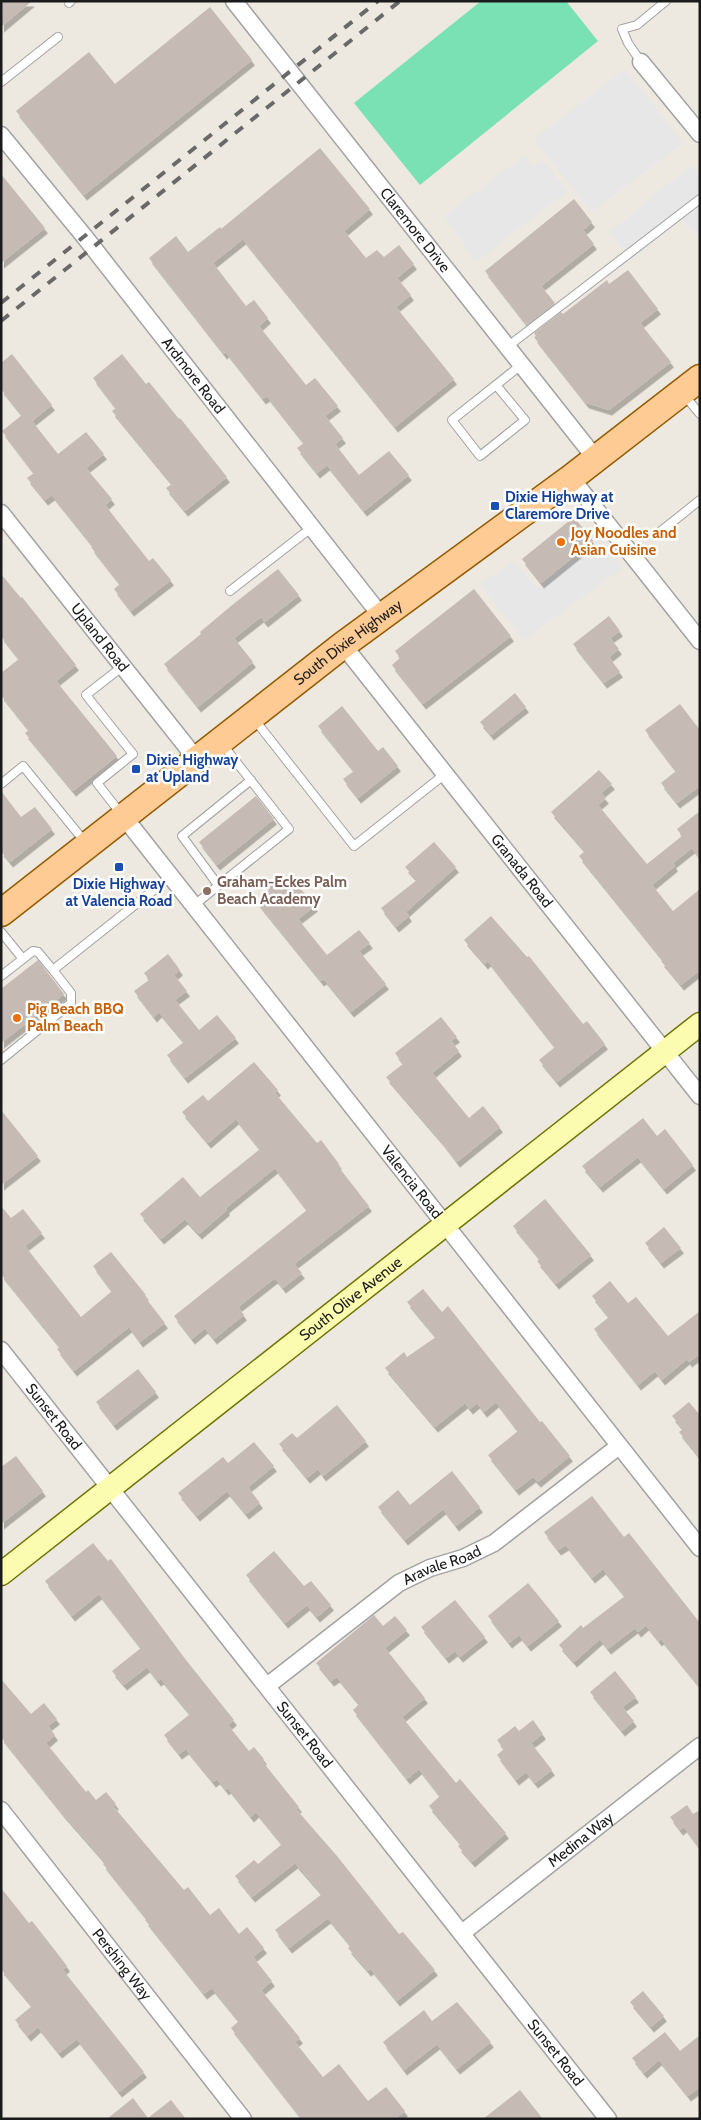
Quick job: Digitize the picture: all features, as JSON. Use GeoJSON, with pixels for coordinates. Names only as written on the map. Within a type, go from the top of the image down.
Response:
{"type":"FeatureCollection","features":[{"type":"Feature","properties":{"kind":"main road","name":"South Dixie Highway"},"geometry":{"type":"LineString","coordinates":[[5,903],[88,846],[343,646],[571,478],[691,385]]}},
{"type":"Feature","properties":{"kind":"street","name":"Claremore Drive"},"geometry":{"type":"LineString","coordinates":[[234,1],[596,459]]}},
{"type":"Feature","properties":{"kind":"street"},"geometry":{"type":"LineString","coordinates":[[641,62],[700,134]]}},
{"type":"Feature","properties":{"kind":"street","name":"Ardmore Road"},"geometry":{"type":"LineString","coordinates":[[1,135],[84,236],[382,617]]}},
{"type":"Feature","properties":{"kind":"street"},"geometry":{"type":"LineString","coordinates":[[571,478],[700,642]]}},
{"type":"Feature","properties":{"kind":"street","name":"Upland Road"},"geometry":{"type":"LineString","coordinates":[[1,513],[198,761]]}},
{"type":"Feature","properties":{"kind":"street","name":"Granada Road"},"geometry":{"type":"LineString","coordinates":[[343,646],[700,1096]]}},
{"type":"Feature","properties":{"kind":"street","name":"Valencia Road"},"geometry":{"type":"LineString","coordinates":[[124,817],[700,1548]]}},
{"type":"Feature","properties":{"kind":"street","name":"South Olive Avenue"},"geometry":{"type":"LineString","coordinates":[[1,1574],[700,1024]]}},
{"type":"Feature","properties":{"kind":"street","name":"Sunset Road"},"geometry":{"type":"LineString","coordinates":[[1,1350],[608,2119]]}},
{"type":"Feature","properties":{"kind":"street","name":"Aravale Road"},"geometry":{"type":"LineString","coordinates":[[267,1686],[399,1583],[430,1568],[463,1558],[494,1543],[619,1446]]}},
{"type":"Feature","properties":{"kind":"street","name":"Medina Way"},"geometry":{"type":"LineString","coordinates":[[462,1933],[700,1746]]}},
{"type":"Feature","properties":{"kind":"street","name":"Pershing Way"},"geometry":{"type":"LineString","coordinates":[[1,1810],[243,2119]]}},
{"type":"Feature","properties":{"kind":"lane"},"geometry":{"type":"LineString","coordinates":[[641,62],[628,43],[622,29],[636,25],[666,1]]}},
{"type":"Feature","properties":{"kind":"lane"},"geometry":{"type":"LineString","coordinates":[[1,82],[58,37]]}},
{"type":"Feature","properties":{"kind":"lane"},"geometry":{"type":"LineString","coordinates":[[507,347],[700,199]]}},
{"type":"Feature","properties":{"kind":"lane"},"geometry":{"type":"LineString","coordinates":[[496,384],[525,420],[480,456],[452,420],[496,384],[521,365]]}},
{"type":"Feature","properties":{"kind":"lane"},"geometry":{"type":"LineString","coordinates":[[691,385],[700,414]]}},
{"type":"Feature","properties":{"kind":"lane"},"geometry":{"type":"LineString","coordinates":[[656,535],[700,500]]}},
{"type":"Feature","properties":{"kind":"lane"},"geometry":{"type":"LineString","coordinates":[[230,591],[311,528]]}},
{"type":"Feature","properties":{"kind":"lane"},"geometry":{"type":"LineString","coordinates":[[123,666],[86,695],[133,754],[96,783],[124,817]]}},
{"type":"Feature","properties":{"kind":"lane"},"geometry":{"type":"LineString","coordinates":[[253,717],[354,846],[445,774]]}},
{"type":"Feature","properties":{"kind":"lane"},"geometry":{"type":"LineString","coordinates":[[193,906],[289,829],[221,742]]}},
{"type":"Feature","properties":{"kind":"lane"},"geometry":{"type":"LineString","coordinates":[[1,784],[24,766],[88,846]]}},
{"type":"Feature","properties":{"kind":"lane"},"geometry":{"type":"LineString","coordinates":[[218,885],[182,836],[251,780]]}},
{"type":"Feature","properties":{"kind":"lane"},"geometry":{"type":"LineString","coordinates":[[53,970],[170,877]]}},
{"type":"Feature","properties":{"kind":"lane"},"geometry":{"type":"LineString","coordinates":[[1,932],[23,959]]}},
{"type":"Feature","properties":{"kind":"lane"},"geometry":{"type":"LineString","coordinates":[[1,976],[33,951],[38,952],[72,994],[71,1002],[1,1060]]}},
{"type":"Feature","properties":{"kind":"green space"},"geometry":{"type":"Polygon","coordinates":[[[481,1],[566,1],[598,41],[420,185],[354,103],[481,1]]]}},
{"type":"Feature","properties":{"kind":"shaded area"},"geometry":{"type":"Polygon","coordinates":[[[625,69],[683,143],[591,212],[534,139],[625,69]]]}},
{"type":"Feature","properties":{"kind":"shaded area"},"geometry":{"type":"Polygon","coordinates":[[[525,156],[533,167],[542,159],[568,191],[476,262],[444,216],[525,156]]]}},
{"type":"Feature","properties":{"kind":"shaded area"},"geometry":{"type":"Polygon","coordinates":[[[691,165],[700,177],[700,240],[682,219],[632,259],[610,232],[691,165]]]}},
{"type":"Feature","properties":{"kind":"shaded area"},"geometry":{"type":"Polygon","coordinates":[[[601,538],[624,567],[524,640],[480,585],[513,562],[538,588],[601,538]]]}},
{"type":"Feature","properties":{"kind":"building"},"geometry":{"type":"Polygon","coordinates":[[[1,1],[32,1],[1,27],[1,1]]]}},
{"type":"Feature","properties":{"kind":"building"},"geometry":{"type":"Polygon","coordinates":[[[210,7],[252,60],[84,195],[16,111],[89,52],[115,84],[210,7]]]}},
{"type":"Feature","properties":{"kind":"building"},"geometry":{"type":"Polygon","coordinates":[[[320,148],[370,209],[344,231],[366,258],[377,250],[384,257],[399,245],[414,264],[397,278],[411,295],[396,307],[454,379],[395,427],[243,239],[213,263],[246,306],[254,300],[268,318],[259,326],[306,385],[315,378],[338,406],[325,416],[343,438],[335,444],[359,475],[389,451],[409,475],[364,511],[327,465],[317,473],[297,448],[304,443],[267,396],[263,399],[226,352],[224,354],[149,258],[176,236],[188,252],[220,227],[221,229],[320,148]]]}},
{"type":"Feature","properties":{"kind":"building"},"geometry":{"type":"Polygon","coordinates":[[[1,174],[45,228],[1,263],[1,174]]]}},
{"type":"Feature","properties":{"kind":"building"},"geometry":{"type":"Polygon","coordinates":[[[574,199],[592,222],[583,230],[594,244],[541,286],[555,303],[527,325],[485,271],[574,199]]]}},
{"type":"Feature","properties":{"kind":"building"},"geometry":{"type":"Polygon","coordinates":[[[628,270],[658,309],[640,323],[671,362],[609,410],[586,403],[534,337],[536,336],[534,333],[561,312],[563,314],[607,280],[609,284],[628,270]]]}},
{"type":"Feature","properties":{"kind":"building"},"geometry":{"type":"Polygon","coordinates":[[[12,354],[52,405],[32,421],[58,454],[86,432],[104,454],[86,468],[112,499],[105,505],[149,561],[153,558],[171,580],[131,611],[114,589],[120,584],[91,547],[93,546],[52,495],[45,500],[27,478],[34,473],[2,431],[22,415],[1,389],[1,363],[12,354]]]}},
{"type":"Feature","properties":{"kind":"building"},"geometry":{"type":"Polygon","coordinates":[[[122,354],[146,384],[149,382],[180,418],[227,477],[185,511],[166,488],[172,484],[112,411],[116,408],[93,378],[122,354]]]}},
{"type":"Feature","properties":{"kind":"building"},"geometry":{"type":"Polygon","coordinates":[[[574,517],[593,541],[541,583],[522,559],[574,517]]]}},
{"type":"Feature","properties":{"kind":"building"},"geometry":{"type":"Polygon","coordinates":[[[278,569],[299,595],[265,622],[261,617],[234,638],[253,662],[198,707],[164,664],[201,634],[200,632],[231,606],[278,569]]]}},
{"type":"Feature","properties":{"kind":"building"},"geometry":{"type":"Polygon","coordinates":[[[1,574],[22,597],[76,665],[56,681],[117,756],[73,791],[25,733],[29,730],[1,695],[1,673],[19,659],[1,636],[1,574]]]}},
{"type":"Feature","properties":{"kind":"building"},"geometry":{"type":"Polygon","coordinates":[[[474,589],[511,636],[423,704],[392,665],[400,658],[395,651],[474,589]]]}},
{"type":"Feature","properties":{"kind":"building"},"geometry":{"type":"Polygon","coordinates":[[[609,616],[620,631],[610,638],[619,649],[609,657],[620,672],[604,683],[573,644],[609,616]]]}},
{"type":"Feature","properties":{"kind":"building"},"geometry":{"type":"Polygon","coordinates":[[[515,693],[526,707],[491,735],[480,722],[515,693]]]}},
{"type":"Feature","properties":{"kind":"building"},"geometry":{"type":"Polygon","coordinates":[[[680,704],[700,730],[700,786],[677,803],[661,783],[676,771],[645,730],[680,704]]]}},
{"type":"Feature","properties":{"kind":"building"},"geometry":{"type":"Polygon","coordinates":[[[342,706],[378,751],[383,747],[398,766],[358,798],[343,779],[354,771],[318,726],[342,706]]]}},
{"type":"Feature","properties":{"kind":"building"},"geometry":{"type":"Polygon","coordinates":[[[599,770],[612,784],[601,793],[606,798],[598,805],[647,864],[682,836],[677,829],[700,811],[700,858],[692,848],[673,863],[675,866],[652,885],[673,911],[700,889],[700,970],[681,985],[579,856],[585,851],[551,812],[599,770]]]}},
{"type":"Feature","properties":{"kind":"building"},"geometry":{"type":"Polygon","coordinates":[[[1,791],[21,817],[35,807],[52,829],[10,862],[1,851],[1,791]]]}},
{"type":"Feature","properties":{"kind":"building"},"geometry":{"type":"Polygon","coordinates":[[[256,796],[274,819],[217,865],[199,842],[256,796]]]}},
{"type":"Feature","properties":{"kind":"building"},"geometry":{"type":"Polygon","coordinates":[[[434,842],[456,867],[406,912],[409,916],[396,927],[381,908],[417,880],[405,867],[434,842]]]}},
{"type":"Feature","properties":{"kind":"building"},"geometry":{"type":"Polygon","coordinates":[[[279,874],[285,881],[290,876],[315,906],[298,919],[327,955],[359,930],[370,943],[359,951],[386,984],[351,1012],[324,979],[321,981],[257,902],[270,892],[265,886],[279,874]]]}},
{"type":"Feature","properties":{"kind":"building"},"geometry":{"type":"Polygon","coordinates":[[[491,916],[527,957],[529,956],[583,1024],[587,1021],[605,1044],[557,1082],[539,1060],[555,1047],[488,961],[485,964],[464,940],[491,916]]]}},
{"type":"Feature","properties":{"kind":"building"},"geometry":{"type":"Polygon","coordinates":[[[168,954],[180,970],[174,975],[187,991],[175,1000],[199,1030],[217,1015],[236,1038],[185,1078],[167,1055],[184,1042],[159,1012],[154,1017],[134,991],[149,980],[144,973],[168,954]]]}},
{"type":"Feature","properties":{"kind":"building","name":"Pig Beach BBQ Palm Beach"},"geometry":{"type":"Polygon","coordinates":[[[38,960],[64,994],[1,1043],[1,989],[38,960]]]}},
{"type":"Feature","properties":{"kind":"building"},"geometry":{"type":"Polygon","coordinates":[[[441,1017],[457,1037],[451,1041],[459,1051],[432,1073],[469,1118],[483,1106],[500,1127],[457,1162],[386,1077],[403,1064],[395,1053],[441,1017]]]}},
{"type":"Feature","properties":{"kind":"building"},"geometry":{"type":"Polygon","coordinates":[[[254,1062],[278,1090],[275,1093],[317,1143],[321,1140],[339,1164],[337,1165],[369,1206],[294,1264],[302,1273],[283,1288],[275,1278],[238,1307],[244,1315],[214,1339],[205,1328],[192,1339],[174,1316],[307,1210],[275,1168],[226,1208],[227,1210],[199,1234],[185,1219],[161,1239],[140,1214],[183,1177],[200,1197],[260,1149],[236,1119],[208,1143],[182,1112],[203,1095],[208,1101],[254,1062]]]}},
{"type":"Feature","properties":{"kind":"building"},"geometry":{"type":"Polygon","coordinates":[[[1,1110],[38,1156],[1,1185],[1,1110]]]}},
{"type":"Feature","properties":{"kind":"building"},"geometry":{"type":"Polygon","coordinates":[[[643,1118],[657,1136],[665,1129],[693,1165],[664,1189],[638,1157],[600,1187],[582,1166],[643,1118]]]}},
{"type":"Feature","properties":{"kind":"building"},"geometry":{"type":"Polygon","coordinates":[[[545,1199],[591,1255],[556,1284],[537,1261],[540,1259],[513,1226],[545,1199]]]}},
{"type":"Feature","properties":{"kind":"building"},"geometry":{"type":"Polygon","coordinates":[[[1,1206],[11,1218],[23,1209],[42,1233],[25,1246],[81,1317],[112,1291],[93,1266],[111,1252],[146,1295],[144,1296],[165,1323],[140,1342],[129,1327],[74,1371],[57,1349],[60,1347],[1,1274],[1,1206]]]}},
{"type":"Feature","properties":{"kind":"building"},"geometry":{"type":"Polygon","coordinates":[[[664,1227],[681,1248],[661,1263],[645,1243],[664,1227]]]}},
{"type":"Feature","properties":{"kind":"building"},"geometry":{"type":"Polygon","coordinates":[[[610,1281],[628,1303],[636,1297],[668,1336],[700,1311],[700,1354],[689,1362],[687,1359],[662,1380],[655,1371],[638,1385],[594,1329],[609,1317],[592,1296],[610,1281]]]}},
{"type":"Feature","properties":{"kind":"building"},"geometry":{"type":"Polygon","coordinates":[[[423,1289],[442,1312],[448,1306],[540,1422],[542,1421],[570,1456],[538,1482],[533,1477],[516,1490],[488,1455],[518,1431],[496,1402],[484,1412],[477,1403],[470,1409],[465,1403],[435,1427],[385,1368],[404,1352],[407,1357],[436,1337],[407,1302],[423,1289]]]}},
{"type":"Feature","properties":{"kind":"building"},"geometry":{"type":"Polygon","coordinates":[[[138,1369],[156,1392],[114,1425],[96,1402],[138,1369]]]}},
{"type":"Feature","properties":{"kind":"building"},"geometry":{"type":"Polygon","coordinates":[[[689,1402],[700,1415],[700,1458],[679,1432],[683,1429],[672,1416],[689,1402]]]}},
{"type":"Feature","properties":{"kind":"building"},"geometry":{"type":"Polygon","coordinates":[[[337,1405],[366,1441],[323,1476],[318,1469],[307,1478],[279,1444],[292,1433],[297,1438],[337,1405]]]}},
{"type":"Feature","properties":{"kind":"building"},"geometry":{"type":"Polygon","coordinates":[[[254,1442],[274,1466],[248,1487],[260,1503],[246,1514],[227,1491],[197,1516],[178,1493],[223,1457],[228,1463],[254,1442]]]}},
{"type":"Feature","properties":{"kind":"building"},"geometry":{"type":"Polygon","coordinates":[[[16,1456],[43,1491],[1,1524],[1,1467],[16,1456]]]}},
{"type":"Feature","properties":{"kind":"building"},"geometry":{"type":"Polygon","coordinates":[[[452,1471],[480,1507],[456,1526],[443,1509],[405,1540],[378,1507],[398,1490],[410,1505],[452,1471]]]}},
{"type":"Feature","properties":{"kind":"building"},"geometry":{"type":"Polygon","coordinates":[[[592,1496],[624,1537],[629,1533],[700,1623],[700,1687],[661,1639],[659,1641],[646,1625],[638,1632],[635,1628],[608,1649],[600,1639],[574,1662],[559,1645],[581,1625],[583,1628],[625,1596],[603,1569],[592,1578],[566,1545],[558,1550],[544,1532],[592,1496]]]}},
{"type":"Feature","properties":{"kind":"building"},"geometry":{"type":"Polygon","coordinates":[[[93,1543],[108,1561],[111,1559],[186,1660],[234,1720],[228,1725],[249,1751],[254,1747],[264,1759],[262,1761],[299,1807],[296,1809],[337,1856],[399,1934],[403,1932],[435,1970],[397,2001],[371,1969],[368,1971],[348,1948],[351,1946],[328,1918],[289,1948],[275,1930],[322,1894],[295,1863],[252,1897],[235,1876],[254,1860],[258,1864],[282,1844],[256,1812],[251,1817],[228,1788],[226,1790],[217,1779],[213,1782],[186,1749],[179,1754],[164,1735],[190,1714],[161,1679],[158,1681],[147,1667],[124,1685],[112,1671],[141,1648],[99,1594],[72,1616],[45,1581],[93,1543]]]}},
{"type":"Feature","properties":{"kind":"building"},"geometry":{"type":"Polygon","coordinates":[[[274,1551],[304,1586],[311,1581],[331,1605],[317,1617],[307,1605],[285,1623],[246,1575],[274,1551]]]}},
{"type":"Feature","properties":{"kind":"building"},"geometry":{"type":"Polygon","coordinates":[[[528,1583],[559,1621],[528,1646],[519,1635],[509,1643],[488,1616],[528,1583]]]}},
{"type":"Feature","properties":{"kind":"building"},"geometry":{"type":"Polygon","coordinates":[[[455,1600],[485,1637],[460,1657],[455,1651],[446,1658],[421,1627],[455,1600]]]}},
{"type":"Feature","properties":{"kind":"building"},"geometry":{"type":"Polygon","coordinates":[[[374,1615],[383,1626],[395,1616],[407,1630],[385,1648],[425,1698],[402,1717],[456,1783],[460,1779],[506,1833],[472,1862],[458,1846],[461,1844],[429,1806],[440,1796],[419,1769],[407,1779],[353,1710],[359,1704],[337,1677],[331,1681],[316,1663],[374,1615]]]}},
{"type":"Feature","properties":{"kind":"building"},"geometry":{"type":"Polygon","coordinates":[[[615,1671],[636,1697],[622,1707],[634,1721],[622,1731],[590,1692],[615,1671]]]}},
{"type":"Feature","properties":{"kind":"building"},"geometry":{"type":"Polygon","coordinates":[[[1,1679],[31,1714],[44,1703],[57,1719],[48,1726],[55,1735],[46,1743],[86,1792],[88,1790],[96,1800],[106,1792],[116,1804],[113,1806],[184,1890],[188,1887],[210,1915],[219,1908],[239,1934],[247,1927],[264,1948],[253,1957],[272,1981],[261,1990],[300,2038],[295,2042],[323,2077],[339,2064],[368,2101],[386,2087],[405,2111],[395,2119],[302,2119],[231,2028],[239,2021],[212,1988],[204,1994],[103,1864],[105,1862],[62,1813],[1,1737],[1,1679]]]}},
{"type":"Feature","properties":{"kind":"building"},"geometry":{"type":"Polygon","coordinates":[[[533,1720],[543,1734],[531,1743],[552,1770],[535,1783],[526,1772],[516,1780],[497,1755],[504,1749],[497,1740],[515,1726],[519,1731],[533,1720]]]}},
{"type":"Feature","properties":{"kind":"building"},"geometry":{"type":"Polygon","coordinates":[[[687,1805],[693,1814],[700,1810],[700,1849],[684,1827],[680,1830],[670,1817],[687,1805]]]}},
{"type":"Feature","properties":{"kind":"building"},"geometry":{"type":"Polygon","coordinates":[[[1,1888],[29,1923],[32,1921],[50,1944],[67,1966],[63,1970],[144,2072],[119,2092],[77,2039],[59,2053],[38,2027],[28,2036],[15,2020],[32,2006],[1,1969],[1,1888]]]}},
{"type":"Feature","properties":{"kind":"building"},"geometry":{"type":"Polygon","coordinates":[[[643,1991],[664,2016],[651,2027],[630,2002],[643,1991]]]}},
{"type":"Feature","properties":{"kind":"building"},"geometry":{"type":"Polygon","coordinates":[[[457,2002],[491,2042],[457,2069],[437,2044],[404,2070],[383,2042],[424,2010],[432,2021],[457,2002]]]}},
{"type":"Feature","properties":{"kind":"building"},"geometry":{"type":"Polygon","coordinates":[[[665,2032],[680,2051],[700,2035],[700,2087],[688,2096],[659,2060],[644,2073],[632,2058],[665,2032]]]}},
{"type":"Feature","properties":{"kind":"building"},"geometry":{"type":"Polygon","coordinates":[[[520,2090],[543,2119],[483,2119],[520,2090]]]}},
{"type":"Feature","properties":{"kind":"building"},"geometry":{"type":"Polygon","coordinates":[[[133,2098],[148,2118],[171,2100],[186,2119],[107,2119],[133,2098]]]}},
{"type":"Feature","properties":{"kind":"railway"},"geometry":{"type":"LineString","coordinates":[[1,303],[378,1]]}},
{"type":"Feature","properties":{"kind":"railway"},"geometry":{"type":"LineString","coordinates":[[1,321],[400,1]]}},
{"type":"Feature","properties":{"kind":"place","name":"Dixie Highway at Claremore Drive"},"geometry":{"type":"Point","coordinates":[495,506]}},
{"type":"Feature","properties":{"kind":"place","name":"Joy Noodles and Asian Cuisine"},"geometry":{"type":"Point","coordinates":[561,542]}},
{"type":"Feature","properties":{"kind":"place","name":"Dixie Highway at Upland"},"geometry":{"type":"Point","coordinates":[136,769]}},
{"type":"Feature","properties":{"kind":"place","name":"Dixie Highway at Valencia Road"},"geometry":{"type":"Point","coordinates":[119,867]}},
{"type":"Feature","properties":{"kind":"place","name":"Graham-Eckes Palm Beach Academy"},"geometry":{"type":"Point","coordinates":[207,891]}},
{"type":"Feature","properties":{"kind":"place","name":"Pig Beach BBQ Palm Beach"},"geometry":{"type":"Point","coordinates":[17,1018]}}]}
